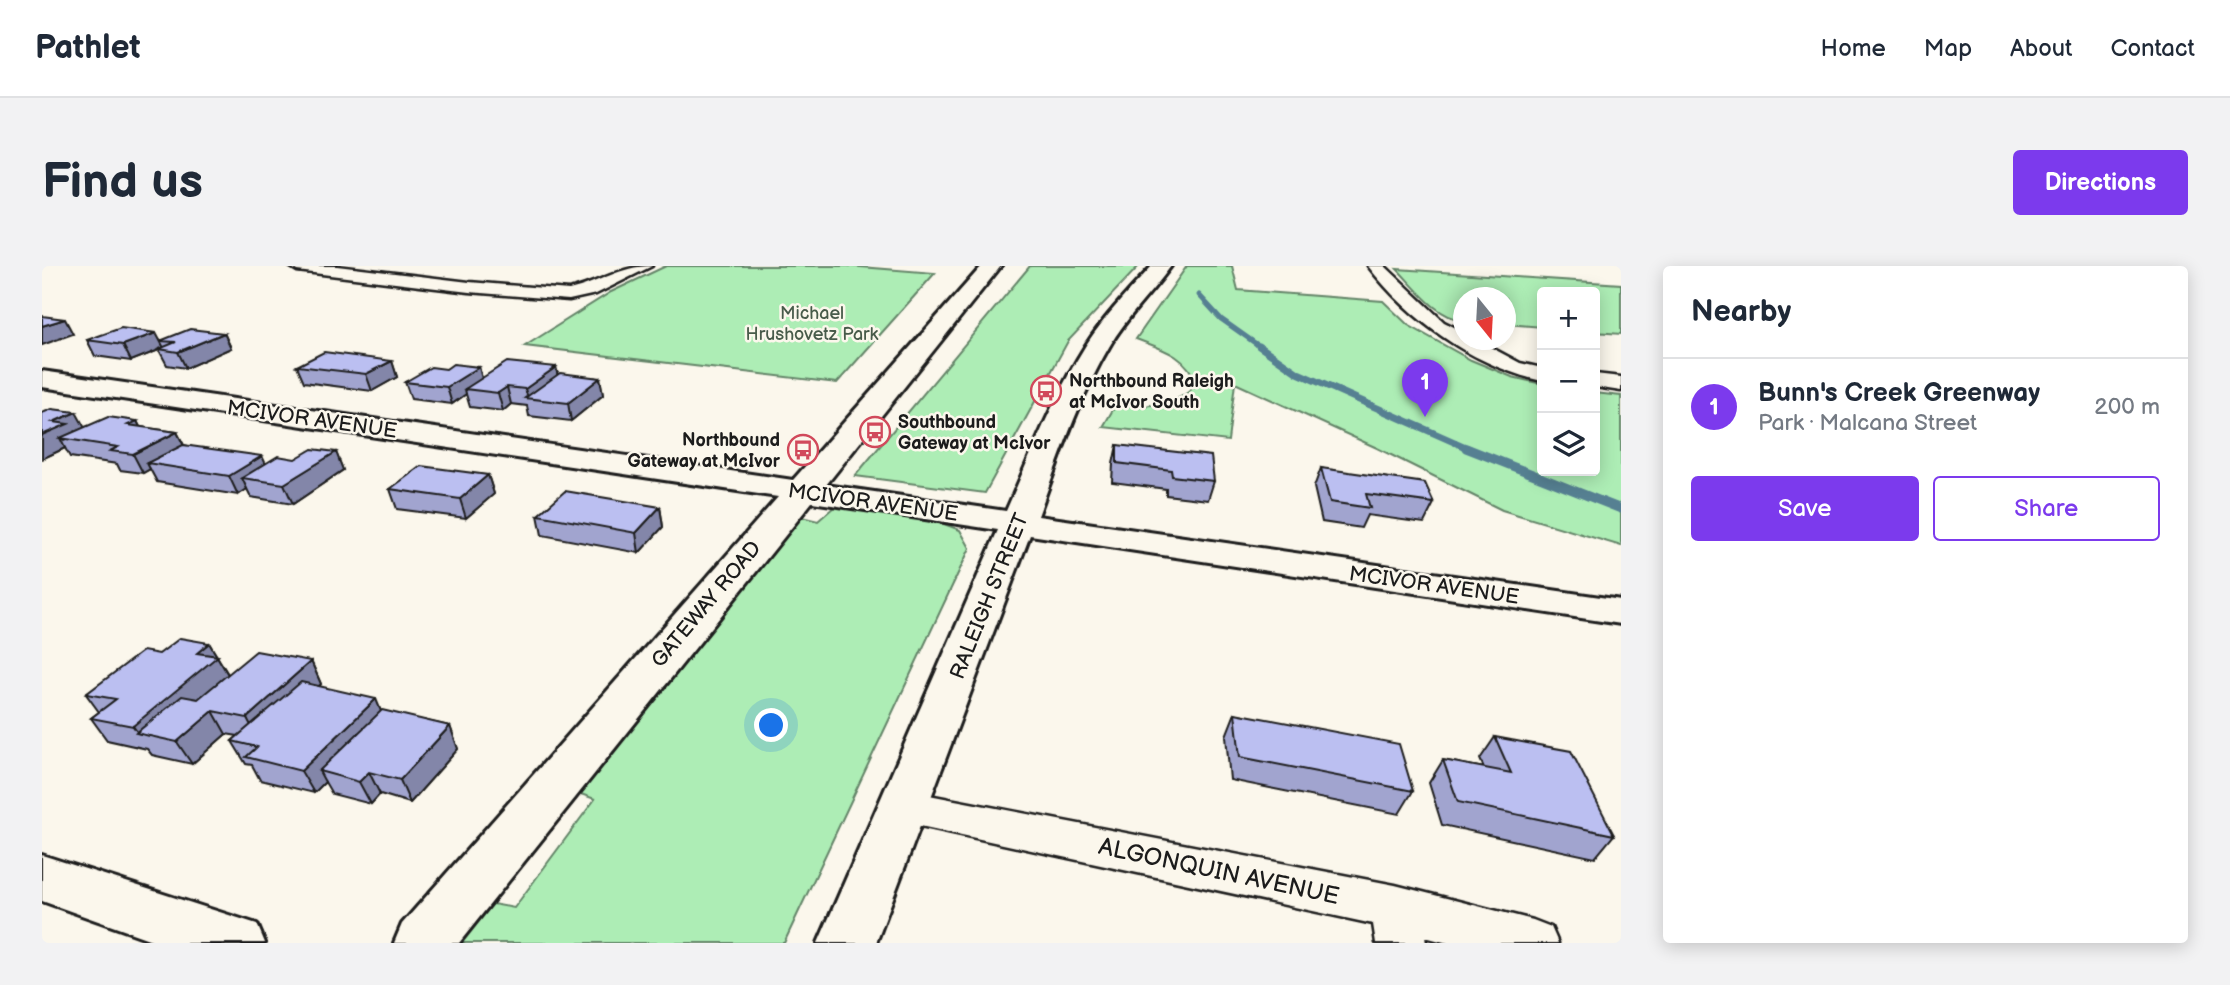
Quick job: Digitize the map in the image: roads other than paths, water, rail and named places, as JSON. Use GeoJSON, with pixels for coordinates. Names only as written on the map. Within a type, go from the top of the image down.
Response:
{"type":"FeatureCollection","features":[{"type":"Feature","properties":{"kind":"street"},"geometry":{"type":"LineString","coordinates":[[297,266],[469,287],[569,295],[590,290],[643,266]]}},
{"type":"Feature","properties":{"kind":"street","name":"GATEWAY ROAD"},"geometry":{"type":"LineString","coordinates":[[422,943],[992,266]]}},
{"type":"Feature","properties":{"kind":"street","name":"RALEIGH STREET"},"geometry":{"type":"LineString","coordinates":[[847,943],[1078,381],[1120,314],[1162,266]]}},
{"type":"Feature","properties":{"kind":"street"},"geometry":{"type":"LineString","coordinates":[[1376,266],[1437,327],[1513,367],[1537,374]]}},
{"type":"Feature","properties":{"kind":"street","name":"MCIVOR AVENUE"},"geometry":{"type":"LineString","coordinates":[[42,379],[1621,612]]}},
{"type":"Feature","properties":{"kind":"street"},"geometry":{"type":"LineString","coordinates":[[1600,382],[1621,384]]}},
{"type":"Feature","properties":{"kind":"street","name":"ALGONQUIN AVENUE"},"geometry":{"type":"LineString","coordinates":[[903,807],[1398,925],[1533,943]]}},
{"type":"Feature","properties":{"kind":"street"},"geometry":{"type":"LineString","coordinates":[[42,878],[236,943]]}},
{"type":"Feature","properties":{"kind":"waterway"},"geometry":{"type":"LineString","coordinates":[[1199,295],[1221,319],[1262,348]]}},
{"type":"Feature","properties":{"kind":"waterway"},"geometry":{"type":"LineString","coordinates":[[1259,346],[1298,373],[1470,449]]}},
{"type":"Feature","properties":{"kind":"waterway"},"geometry":{"type":"LineString","coordinates":[[1466,448],[1621,509]]}},
{"type":"Feature","properties":{"kind":"place","name":"Northbound Raleigh at McIvor South"},"geometry":{"type":"Point","coordinates":[1046,391]}},
{"type":"Feature","properties":{"kind":"place","name":"Bunn's Creek Greenway"},"geometry":{"type":"Point","coordinates":[1425,417]}},
{"type":"Feature","properties":{"kind":"place","name":"Southbound Gateway at McIvor"},"geometry":{"type":"Point","coordinates":[875,432]}},
{"type":"Feature","properties":{"kind":"place","name":"Northbound Gateway at McIvor"},"geometry":{"type":"Point","coordinates":[803,450]}},
{"type":"Feature","properties":{"kind":"park label","name":"Michael Hrushovetz Park"},"geometry":{"type":"Point","coordinates":[812,323]}}]}
